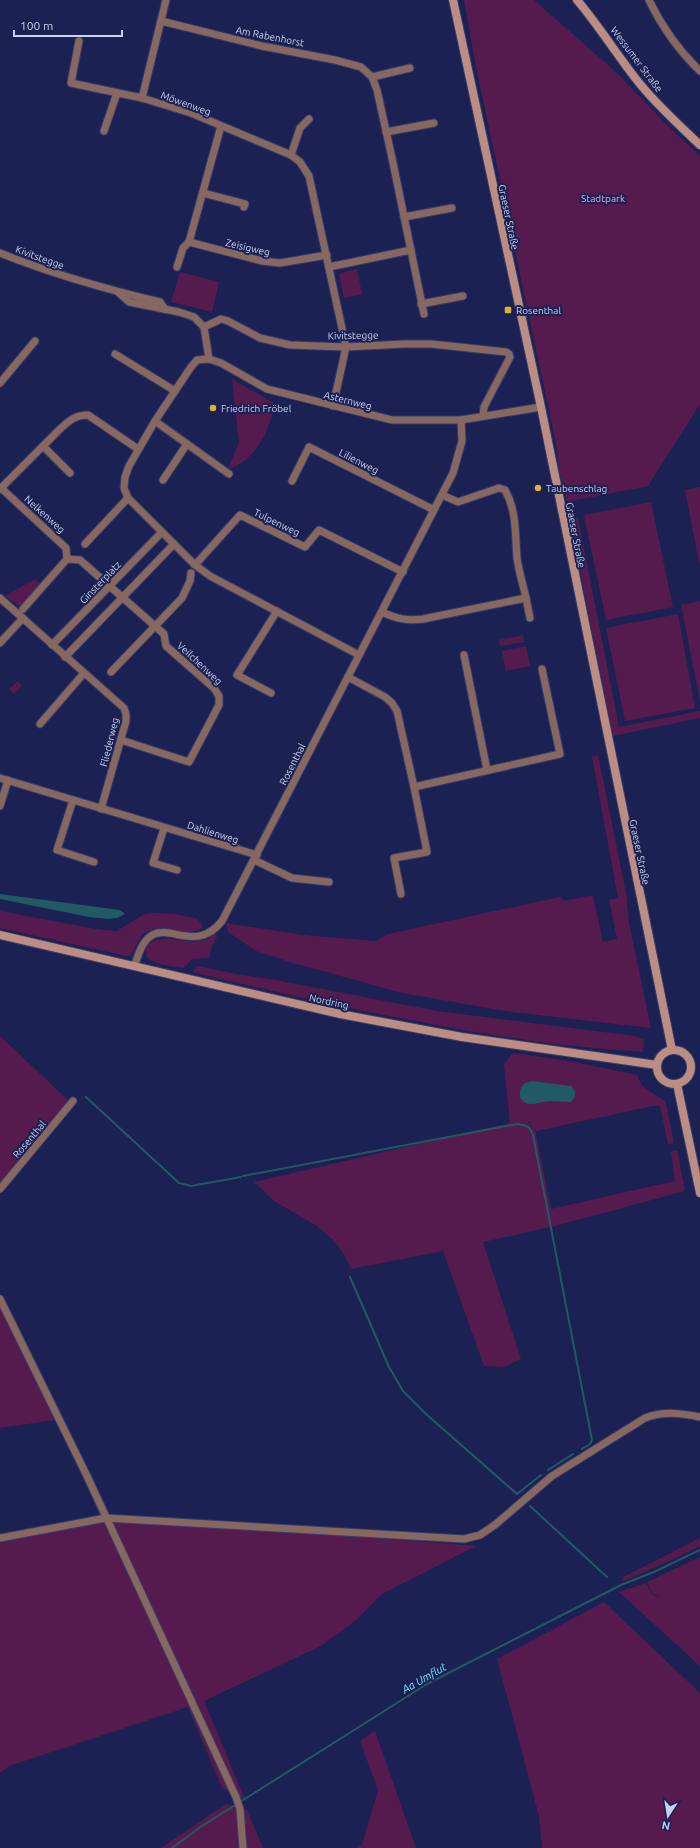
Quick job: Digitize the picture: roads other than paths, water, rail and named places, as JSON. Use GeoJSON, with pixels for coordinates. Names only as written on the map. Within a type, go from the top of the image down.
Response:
{"type":"FeatureCollection","features":[{"type":"Feature","properties":{"kind":"main road","name":"Graeser Straße"},"geometry":{"type":"LineString","coordinates":[[453,0],[541,408],[672,1050]]}},
{"type":"Feature","properties":{"kind":"main road","name":"Wessumer Straße"},"geometry":{"type":"LineString","coordinates":[[577,0],[600,28],[640,84],[700,145]]}},
{"type":"Feature","properties":{"kind":"main road","name":"Nordring"},"geometry":{"type":"LineString","coordinates":[[0,935],[136,965],[241,992],[333,1012],[462,1037],[657,1065]]}},
{"type":"Feature","properties":{"kind":"main road"},"geometry":{"type":"LineString","coordinates":[[672,1050],[682,1052],[690,1060],[691,1065],[691,1070],[686,1079],[677,1084],[672,1084],[662,1080],[659,1076],[657,1065],[662,1055],[672,1050]]}},
{"type":"Feature","properties":{"kind":"main road"},"geometry":{"type":"LineString","coordinates":[[677,1084],[700,1193]]}},
{"type":"Feature","properties":{"kind":"street"},"geometry":{"type":"LineString","coordinates":[[142,98],[166,0]]}},
{"type":"Feature","properties":{"kind":"street"},"geometry":{"type":"LineString","coordinates":[[649,0],[658,20],[676,47],[700,71]]}},
{"type":"Feature","properties":{"kind":"street","name":"Am Rabenhorst"},"geometry":{"type":"LineString","coordinates":[[161,21],[255,44],[335,60],[362,68],[372,77]]}},
{"type":"Feature","properties":{"kind":"street","name":"Möwenweg"},"geometry":{"type":"LineString","coordinates":[[79,41],[71,83],[142,98],[191,113],[291,154],[300,162],[309,176],[346,347],[333,406]]}},
{"type":"Feature","properties":{"kind":"street"},"geometry":{"type":"LineString","coordinates":[[410,68],[372,77],[386,132],[424,314]]}},
{"type":"Feature","properties":{"kind":"street"},"geometry":{"type":"LineString","coordinates":[[104,131],[117,93]]}},
{"type":"Feature","properties":{"kind":"street"},"geometry":{"type":"LineString","coordinates":[[291,154],[300,128],[309,119]]}},
{"type":"Feature","properties":{"kind":"street"},"geometry":{"type":"LineString","coordinates":[[386,132],[434,123]]}},
{"type":"Feature","properties":{"kind":"street"},"geometry":{"type":"LineString","coordinates":[[177,267],[183,248],[189,242],[221,126]]}},
{"type":"Feature","properties":{"kind":"street"},"geometry":{"type":"LineString","coordinates":[[203,194],[245,204],[244,206]]}},
{"type":"Feature","properties":{"kind":"street"},"geometry":{"type":"LineString","coordinates":[[404,217],[452,208]]}},
{"type":"Feature","properties":{"kind":"street","name":"Zeisigweg"},"geometry":{"type":"LineString","coordinates":[[189,242],[262,261],[280,264],[327,255]]}},
{"type":"Feature","properties":{"kind":"street"},"geometry":{"type":"LineString","coordinates":[[329,268],[411,250]]}},
{"type":"Feature","properties":{"kind":"street","name":"Kivitstegge"},"geometry":{"type":"LineString","coordinates":[[0,253],[58,275],[160,302],[165,309],[194,317],[204,327],[221,319],[228,321],[270,342],[290,345],[346,347],[431,344],[506,352],[510,357],[484,407],[483,416]]}},
{"type":"Feature","properties":{"kind":"street"},"geometry":{"type":"LineString","coordinates":[[421,304],[463,296]]}},
{"type":"Feature","properties":{"kind":"street"},"geometry":{"type":"LineString","coordinates":[[204,327],[209,358],[198,360],[190,368],[138,449],[125,477],[124,488],[128,498],[195,564],[210,576],[359,655]]}},
{"type":"Feature","properties":{"kind":"street"},"geometry":{"type":"LineString","coordinates":[[0,383],[36,340]]}},
{"type":"Feature","properties":{"kind":"street"},"geometry":{"type":"LineString","coordinates":[[115,354],[175,391]]}},
{"type":"Feature","properties":{"kind":"street","name":"Asternweg"},"geometry":{"type":"LineString","coordinates":[[209,358],[221,363],[267,389],[392,420],[461,420],[541,408]]}},
{"type":"Feature","properties":{"kind":"street","name":"Nelkenweg"},"geometry":{"type":"LineString","coordinates":[[67,559],[66,548],[1,489],[70,419],[79,415],[88,415],[138,449]]}},
{"type":"Feature","properties":{"kind":"street","name":"Rosenthal"},"geometry":{"type":"LineString","coordinates":[[136,965],[143,944],[147,938],[153,934],[161,933],[199,937],[211,933],[222,922],[453,473],[462,441],[461,420]]}},
{"type":"Feature","properties":{"kind":"street"},"geometry":{"type":"LineString","coordinates":[[155,421],[230,474]]}},
{"type":"Feature","properties":{"kind":"street"},"geometry":{"type":"LineString","coordinates":[[163,480],[187,444]]}},
{"type":"Feature","properties":{"kind":"street"},"geometry":{"type":"LineString","coordinates":[[43,446],[70,473]]}},
{"type":"Feature","properties":{"kind":"street","name":"Lilienweg"},"geometry":{"type":"LineString","coordinates":[[292,481],[309,447],[434,510]]}},
{"type":"Feature","properties":{"kind":"street"},"geometry":{"type":"LineString","coordinates":[[442,495],[458,502],[499,488],[505,490],[515,519],[518,559],[530,618]]}},
{"type":"Feature","properties":{"kind":"street"},"geometry":{"type":"LineString","coordinates":[[85,544],[128,498]]}},
{"type":"Feature","properties":{"kind":"street","name":"Tulpenweg"},"geometry":{"type":"LineString","coordinates":[[195,564],[240,515],[305,547],[319,530],[403,572]]}},
{"type":"Feature","properties":{"kind":"street","name":"Ginsterplatz"},"geometry":{"type":"LineString","coordinates":[[52,645],[162,532]]}},
{"type":"Feature","properties":{"kind":"street"},"geometry":{"type":"LineString","coordinates":[[65,657],[121,597],[174,544]]}},
{"type":"Feature","properties":{"kind":"street"},"geometry":{"type":"LineString","coordinates":[[24,609],[67,559],[80,560],[109,586]]}},
{"type":"Feature","properties":{"kind":"street"},"geometry":{"type":"LineString","coordinates":[[111,672],[182,598],[190,581],[191,573]]}},
{"type":"Feature","properties":{"kind":"street","name":"Veilchenweg"},"geometry":{"type":"LineString","coordinates":[[109,586],[154,627],[164,634],[166,646],[214,688],[219,696],[219,705],[189,762],[121,740]]}},
{"type":"Feature","properties":{"kind":"street","name":"Fliederweg"},"geometry":{"type":"LineString","coordinates":[[0,598],[124,708],[126,714],[121,740],[101,809]]}},
{"type":"Feature","properties":{"kind":"street"},"geometry":{"type":"LineString","coordinates":[[382,612],[397,619],[423,619],[526,598]]}},
{"type":"Feature","properties":{"kind":"street"},"geometry":{"type":"LineString","coordinates":[[271,693],[237,675],[277,611]]}},
{"type":"Feature","properties":{"kind":"street"},"geometry":{"type":"LineString","coordinates":[[0,643],[23,618]]}},
{"type":"Feature","properties":{"kind":"street"},"geometry":{"type":"LineString","coordinates":[[464,655],[487,770]]}},
{"type":"Feature","properties":{"kind":"street"},"geometry":{"type":"LineString","coordinates":[[414,787],[560,754],[542,669]]}},
{"type":"Feature","properties":{"kind":"street"},"geometry":{"type":"LineString","coordinates":[[40,724],[84,673]]}},
{"type":"Feature","properties":{"kind":"street"},"geometry":{"type":"LineString","coordinates":[[348,677],[392,703],[397,711],[427,852],[394,858],[401,894]]}},
{"type":"Feature","properties":{"kind":"street","name":"Dahlienweg"},"geometry":{"type":"LineString","coordinates":[[0,778],[256,858]]}},
{"type":"Feature","properties":{"kind":"street"},"geometry":{"type":"LineString","coordinates":[[0,806],[8,780]]}},
{"type":"Feature","properties":{"kind":"street"},"geometry":{"type":"LineString","coordinates":[[72,800],[57,850],[94,862]]}},
{"type":"Feature","properties":{"kind":"street"},"geometry":{"type":"LineString","coordinates":[[164,828],[153,863],[176,870]]}},
{"type":"Feature","properties":{"kind":"street"},"geometry":{"type":"LineString","coordinates":[[256,858],[292,878],[329,882]]}},
{"type":"Feature","properties":{"kind":"street","name":"Rosenthal"},"geometry":{"type":"LineString","coordinates":[[0,1189],[73,1101]]}},
{"type":"Feature","properties":{"kind":"street"},"geometry":{"type":"LineString","coordinates":[[0,1299],[33,1363],[236,1797],[240,1809],[243,1848]]}},
{"type":"Feature","properties":{"kind":"street"},"geometry":{"type":"LineString","coordinates":[[0,1538],[106,1518],[464,1539],[480,1535],[496,1524],[552,1476],[645,1418],[659,1413],[673,1412],[700,1416]]}},
{"type":"Feature","properties":{"kind":"waterway"},"geometry":{"type":"LineString","coordinates":[[86,1097],[179,1183],[191,1186],[241,1177]]}},
{"type":"Feature","properties":{"kind":"waterway"},"geometry":{"type":"LineString","coordinates":[[243,1176],[517,1124],[529,1128],[533,1135],[592,1440],[590,1444],[582,1449]]}},
{"type":"Feature","properties":{"kind":"waterway"},"geometry":{"type":"LineString","coordinates":[[350,1277],[389,1367],[403,1391],[426,1414],[517,1494],[541,1475]]}},
{"type":"Feature","properties":{"kind":"waterway"},"geometry":{"type":"LineString","coordinates":[[548,1470],[573,1454]]}},
{"type":"Feature","properties":{"kind":"waterway"},"geometry":{"type":"LineString","coordinates":[[530,1506],[607,1577]]}},
{"type":"Feature","properties":{"kind":"waterway","name":"Aa Umflut"},"geometry":{"type":"LineString","coordinates":[[172,1848],[202,1826],[427,1684],[621,1585],[654,1572],[700,1550]]}},
{"type":"Feature","properties":{"kind":"place","name":"Rosenthal"},"geometry":{"type":"Point","coordinates":[508,310]}},
{"type":"Feature","properties":{"kind":"place","name":"Friedrich Fröbel"},"geometry":{"type":"Point","coordinates":[213,408]}},
{"type":"Feature","properties":{"kind":"place","name":"Taubenschlag"},"geometry":{"type":"Point","coordinates":[538,488]}},
{"type":"Feature","properties":{"kind":"park label","name":"Stadtpark"},"geometry":{"type":"Point","coordinates":[603,198]}}]}
